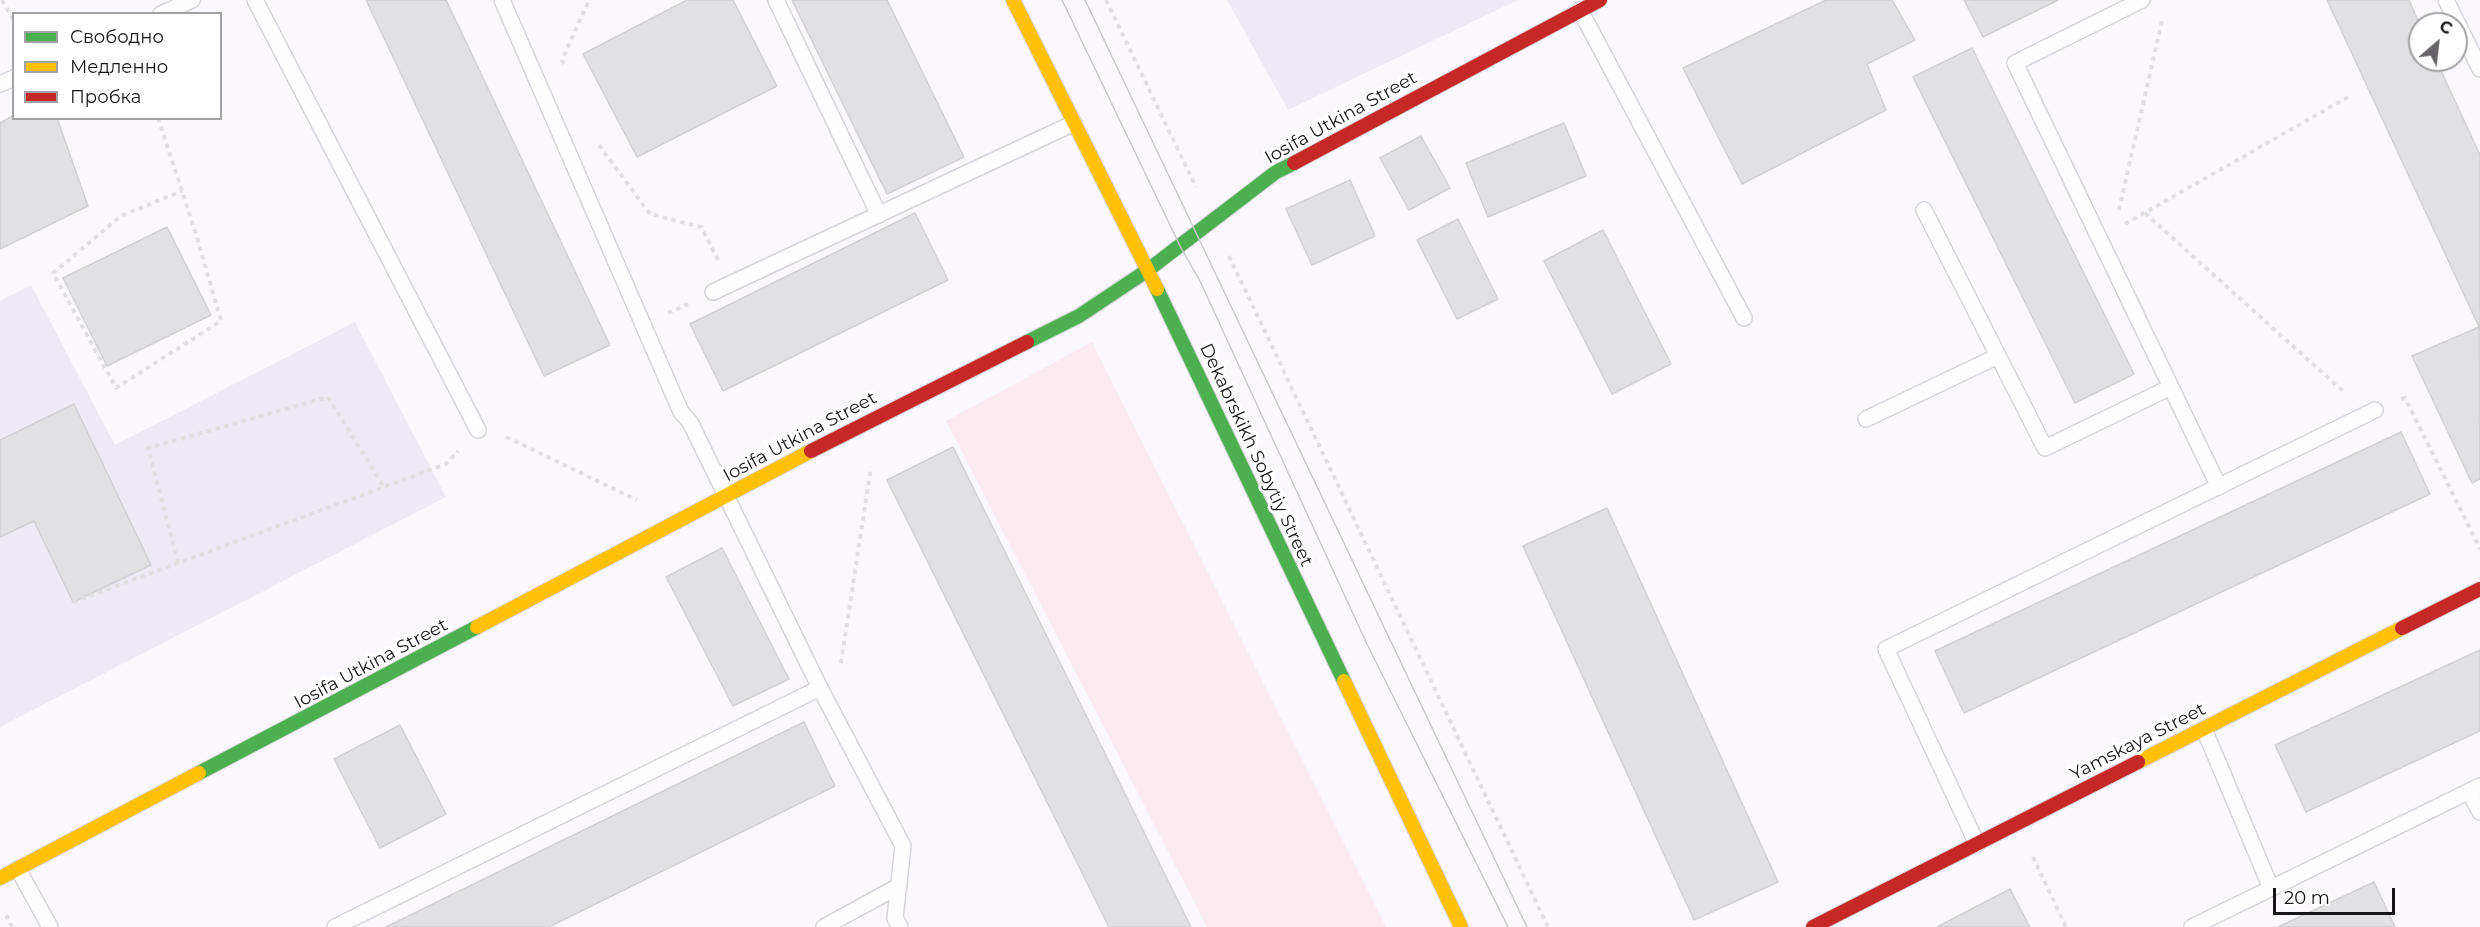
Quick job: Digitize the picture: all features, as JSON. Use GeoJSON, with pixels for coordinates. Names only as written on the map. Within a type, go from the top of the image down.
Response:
{"type":"FeatureCollection","features":[{"type":"Feature","properties":{"kind":"street","name":"Dekabrskikh Sobytiy Street"},"geometry":{"type":"LineString","coordinates":[[1013,0],[1148,270],[1461,927]]}},
{"type":"Feature","properties":{"kind":"street","name":"Iosifa Utkina Street"},"geometry":{"type":"LineString","coordinates":[[0,878],[866,422],[1079,316],[1148,270],[1276,172],[1599,0]]}},
{"type":"Feature","properties":{"kind":"street","name":"Yamskaya Street"},"geometry":{"type":"LineString","coordinates":[[1813,927],[2480,589]]}},
{"type":"Feature","properties":{"kind":"lane"},"geometry":{"type":"LineString","coordinates":[[165,12],[192,0]]}},
{"type":"Feature","properties":{"kind":"lane"},"geometry":{"type":"LineString","coordinates":[[255,0],[475,425]]}},
{"type":"Feature","properties":{"kind":"lane"},"geometry":{"type":"LineString","coordinates":[[501,0],[681,412],[690,422],[820,688],[903,846],[895,918],[900,927]]}},
{"type":"Feature","properties":{"kind":"lane"},"geometry":{"type":"LineString","coordinates":[[776,0],[879,215]]}},
{"type":"Feature","properties":{"kind":"lane"},"geometry":{"type":"LineString","coordinates":[[2142,0],[2015,63],[2219,487]]}},
{"type":"Feature","properties":{"kind":"lane"},"geometry":{"type":"LineString","coordinates":[[2446,0],[2480,69]]}},
{"type":"Feature","properties":{"kind":"lane"},"geometry":{"type":"LineString","coordinates":[[1580,10],[1744,318]]}},
{"type":"Feature","properties":{"kind":"lane"},"geometry":{"type":"LineString","coordinates":[[713,292],[1074,123]]}},
{"type":"Feature","properties":{"kind":"lane"},"geometry":{"type":"LineString","coordinates":[[1924,210],[2045,448],[2171,387]]}},
{"type":"Feature","properties":{"kind":"lane"},"geometry":{"type":"LineString","coordinates":[[1866,419],[1998,356]]}},
{"type":"Feature","properties":{"kind":"lane"},"geometry":{"type":"LineString","coordinates":[[1977,844],[1886,649],[2371,412]]}},
{"type":"Feature","properties":{"kind":"lane"},"geometry":{"type":"LineString","coordinates":[[335,927],[820,688]]}},
{"type":"Feature","properties":{"kind":"lane"},"geometry":{"type":"LineString","coordinates":[[2204,729],[2271,888]]}},
{"type":"Feature","properties":{"kind":"lane"},"geometry":{"type":"LineString","coordinates":[[2192,927],[2475,788],[2480,812]]}},
{"type":"Feature","properties":{"kind":"lane"},"geometry":{"type":"LineString","coordinates":[[18,869],[50,927]]}},
{"type":"Feature","properties":{"kind":"lane"},"geometry":{"type":"LineString","coordinates":[[824,927],[899,886]]}},
{"type":"Feature","properties":{"kind":"path"},"geometry":{"type":"LineString","coordinates":[[2,0],[12,18]]}},
{"type":"Feature","properties":{"kind":"path"},"geometry":{"type":"LineString","coordinates":[[567,71],[562,60],[589,0]]}},
{"type":"Feature","properties":{"kind":"path"},"geometry":{"type":"LineString","coordinates":[[1106,0],[1548,927]]}},
{"type":"Feature","properties":{"kind":"path"},"geometry":{"type":"LineString","coordinates":[[2115,230],[2164,12]]}},
{"type":"Feature","properties":{"kind":"path"},"geometry":{"type":"LineString","coordinates":[[2099,237],[2348,98]]}},
{"type":"Feature","properties":{"kind":"path"},"geometry":{"type":"LineString","coordinates":[[159,120],[182,191],[221,321],[116,388],[53,273],[121,216],[182,191]]}},
{"type":"Feature","properties":{"kind":"path"},"geometry":{"type":"LineString","coordinates":[[598,144],[650,214],[701,227],[731,284]]}},
{"type":"Feature","properties":{"kind":"path"},"geometry":{"type":"LineString","coordinates":[[2145,213],[2371,412],[2405,398],[2480,549]]}},
{"type":"Feature","properties":{"kind":"path"},"geometry":{"type":"LineString","coordinates":[[643,325],[713,292]]}},
{"type":"Feature","properties":{"kind":"path"},"geometry":{"type":"LineString","coordinates":[[178,563],[148,448],[328,397],[384,487]]}},
{"type":"Feature","properties":{"kind":"path"},"geometry":{"type":"LineString","coordinates":[[73,602],[446,464],[475,425],[637,500]]}},
{"type":"Feature","properties":{"kind":"path"},"geometry":{"type":"LineString","coordinates":[[840,667],[871,467]]}},
{"type":"Feature","properties":{"kind":"path"},"geometry":{"type":"LineString","coordinates":[[2028,848],[2066,927]]}},
{"type":"Feature","properties":{"kind":"shaded area"},"geometry":{"type":"Polygon","coordinates":[[[1227,0],[1518,0],[1288,110],[1227,0]]]}},
{"type":"Feature","properties":{"kind":"shaded area"},"geometry":{"type":"Polygon","coordinates":[[[31,285],[115,445],[355,322],[446,497],[0,727],[0,301],[31,285]]]}},
{"type":"Feature","properties":{"kind":"shaded area"},"geometry":{"type":"Polygon","coordinates":[[[1092,342],[1386,927],[1207,927],[946,421],[1092,342]]]}},
{"type":"Feature","properties":{"kind":"building"},"geometry":{"type":"Polygon","coordinates":[[[366,0],[446,0],[610,345],[544,376],[366,0]]]}},
{"type":"Feature","properties":{"kind":"building"},"geometry":{"type":"Polygon","coordinates":[[[687,0],[733,0],[777,86],[637,157],[583,54],[687,0]]]}},
{"type":"Feature","properties":{"kind":"building"},"geometry":{"type":"Polygon","coordinates":[[[792,0],[887,0],[964,157],[887,194],[792,0]]]}},
{"type":"Feature","properties":{"kind":"building"},"geometry":{"type":"Polygon","coordinates":[[[1826,0],[1892,0],[1915,40],[1867,64],[1886,110],[1742,184],[1683,68],[1826,0]]]}},
{"type":"Feature","properties":{"kind":"building"},"geometry":{"type":"Polygon","coordinates":[[[1964,0],[2058,0],[1983,37],[1964,0]]]}},
{"type":"Feature","properties":{"kind":"building"},"geometry":{"type":"Polygon","coordinates":[[[2327,0],[2409,0],[2414,12],[2408,12],[2408,72],[2442,72],[2480,155],[2480,329],[2327,0]]]}},
{"type":"Feature","properties":{"kind":"building"},"geometry":{"type":"Polygon","coordinates":[[[1972,48],[2134,374],[2075,403],[1913,77],[1972,48]]]}},
{"type":"Feature","properties":{"kind":"building"},"geometry":{"type":"Polygon","coordinates":[[[12,116],[12,120],[58,120],[88,206],[0,249],[0,123],[12,116]]]}},
{"type":"Feature","properties":{"kind":"building"},"geometry":{"type":"Polygon","coordinates":[[[1564,123],[1586,176],[1488,217],[1466,163],[1564,123]]]}},
{"type":"Feature","properties":{"kind":"building"},"geometry":{"type":"Polygon","coordinates":[[[1421,136],[1450,188],[1409,210],[1380,158],[1421,136]]]}},
{"type":"Feature","properties":{"kind":"building"},"geometry":{"type":"Polygon","coordinates":[[[1350,180],[1375,236],[1312,265],[1286,209],[1350,180]]]}},
{"type":"Feature","properties":{"kind":"building"},"geometry":{"type":"Polygon","coordinates":[[[915,213],[948,280],[723,391],[690,324],[915,213]]]}},
{"type":"Feature","properties":{"kind":"building"},"geometry":{"type":"Polygon","coordinates":[[[1458,219],[1498,299],[1457,319],[1417,240],[1458,219]]]}},
{"type":"Feature","properties":{"kind":"building"},"geometry":{"type":"Polygon","coordinates":[[[167,227],[211,315],[107,366],[63,278],[167,227]]]}},
{"type":"Feature","properties":{"kind":"building"},"geometry":{"type":"Polygon","coordinates":[[[1603,230],[1671,364],[1612,394],[1544,261],[1603,230]]]}},
{"type":"Feature","properties":{"kind":"building"},"geometry":{"type":"Polygon","coordinates":[[[2479,327],[2480,479],[2472,483],[2412,356],[2479,327]]]}},
{"type":"Feature","properties":{"kind":"building"},"geometry":{"type":"Polygon","coordinates":[[[74,404],[151,565],[73,602],[34,521],[0,537],[0,440],[74,404]]]}},
{"type":"Feature","properties":{"kind":"building"},"geometry":{"type":"Polygon","coordinates":[[[2401,432],[2430,494],[1964,713],[1935,651],[2401,432]]]}},
{"type":"Feature","properties":{"kind":"building"},"geometry":{"type":"Polygon","coordinates":[[[953,447],[1191,927],[1109,927],[887,480],[953,447]]]}},
{"type":"Feature","properties":{"kind":"building"},"geometry":{"type":"Polygon","coordinates":[[[1607,508],[1778,882],[1694,920],[1523,546],[1607,508]]]}},
{"type":"Feature","properties":{"kind":"building"},"geometry":{"type":"Polygon","coordinates":[[[722,548],[789,679],[733,706],[666,577],[722,548]]]}},
{"type":"Feature","properties":{"kind":"building"},"geometry":{"type":"Polygon","coordinates":[[[2480,650],[2480,731],[2306,812],[2275,745],[2480,650]]]}},
{"type":"Feature","properties":{"kind":"building"},"geometry":{"type":"Polygon","coordinates":[[[804,722],[835,786],[549,927],[386,927],[804,722]]]}},
{"type":"Feature","properties":{"kind":"building"},"geometry":{"type":"Polygon","coordinates":[[[400,725],[446,814],[380,848],[334,759],[400,725]]]}},
{"type":"Feature","properties":{"kind":"building"},"geometry":{"type":"Polygon","coordinates":[[[2374,882],[2395,927],[2278,927],[2374,882]]]}},
{"type":"Feature","properties":{"kind":"building"},"geometry":{"type":"Polygon","coordinates":[[[2010,889],[2030,927],[1937,927],[2010,889]]]}},
{"type":"Feature","properties":{"kind":"tram line"},"geometry":{"type":"LineString","coordinates":[[1062,0],[1180,246],[1200,281],[1366,642],[1508,927]]}},
{"type":"Feature","properties":{"kind":"tram line"},"geometry":{"type":"LineString","coordinates":[[1085,0],[1527,927]]}},
{"type":"Feature","properties":{"kind":"traffic: fast"},"geometry":{"type":"LineString","coordinates":[[1027,342],[1079,316],[1148,270],[1276,172],[1294,163]]}},
{"type":"Feature","properties":{"kind":"traffic: fast"},"geometry":{"type":"LineString","coordinates":[[1157,289],[1344,681]]}},
{"type":"Feature","properties":{"kind":"traffic: fast"},"geometry":{"type":"LineString","coordinates":[[199,773],[477,627]]}},
{"type":"Feature","properties":{"kind":"traffic: slow"},"geometry":{"type":"LineString","coordinates":[[1013,0],[1157,289]]}},
{"type":"Feature","properties":{"kind":"traffic: slow"},"geometry":{"type":"LineString","coordinates":[[477,627],[811,451]]}},
{"type":"Feature","properties":{"kind":"traffic: slow"},"geometry":{"type":"LineString","coordinates":[[2138,762],[2402,628]]}},
{"type":"Feature","properties":{"kind":"traffic: slow"},"geometry":{"type":"LineString","coordinates":[[1344,681],[1461,927]]}},
{"type":"Feature","properties":{"kind":"traffic: slow"},"geometry":{"type":"LineString","coordinates":[[0,878],[199,773]]}},
{"type":"Feature","properties":{"kind":"traffic: jam"},"geometry":{"type":"LineString","coordinates":[[1294,163],[1600,0]]}},
{"type":"Feature","properties":{"kind":"traffic: jam"},"geometry":{"type":"LineString","coordinates":[[811,451],[1027,342]]}},
{"type":"Feature","properties":{"kind":"traffic: jam"},"geometry":{"type":"LineString","coordinates":[[2402,628],[2480,589]]}},
{"type":"Feature","properties":{"kind":"traffic: jam"},"geometry":{"type":"LineString","coordinates":[[1813,927],[2138,762]]}}]}
